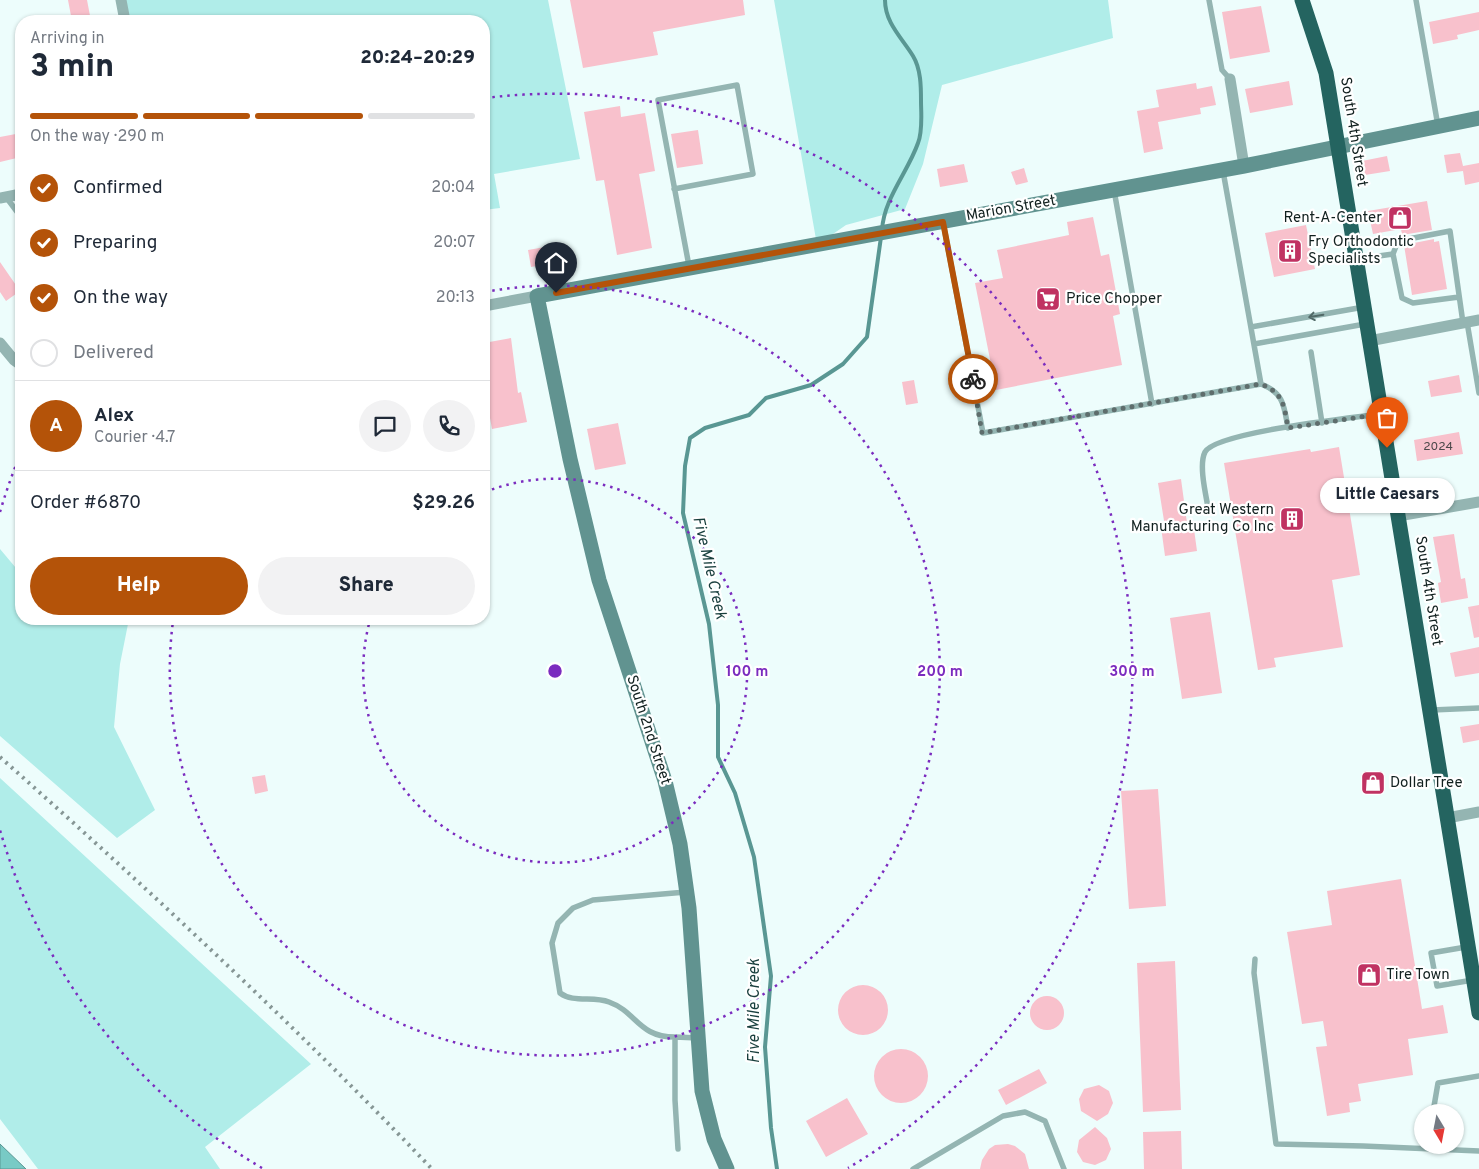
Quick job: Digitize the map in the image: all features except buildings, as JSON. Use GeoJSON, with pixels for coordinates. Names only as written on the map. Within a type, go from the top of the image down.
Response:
{"type":"FeatureCollection","features":[{"type":"Feature","properties":{"kind":"highway","name":"South 4th Street"},"geometry":{"type":"LineString","coordinates":[[1302,0],[1326,73],[1447,818],[1473,956],[1474,980],[1479,1012]]}},
{"type":"Feature","properties":{"kind":"street"},"geometry":{"type":"LineString","coordinates":[[121,0],[124,15]]}},
{"type":"Feature","properties":{"kind":"street"},"geometry":{"type":"LineString","coordinates":[[1230,79],[1244,166]]}},
{"type":"Feature","properties":{"kind":"street","name":"Marion Street"},"geometry":{"type":"LineString","coordinates":[[490,305],[1244,166],[1479,118]]}},
{"type":"Feature","properties":{"kind":"street","name":"South 2nd Street"},"geometry":{"type":"LineString","coordinates":[[537,296],[570,459],[599,580],[665,782],[680,844],[686,892],[702,1090],[714,1139],[727,1169]]}},
{"type":"Feature","properties":{"kind":"street"},"geometry":{"type":"LineString","coordinates":[[1369,341],[1479,320]]}},
{"type":"Feature","properties":{"kind":"street"},"geometry":{"type":"LineString","coordinates":[[0,343],[15,361]]}},
{"type":"Feature","properties":{"kind":"street"},"geometry":{"type":"LineString","coordinates":[[1398,516],[1479,502]]}},
{"type":"Feature","properties":{"kind":"street"},"geometry":{"type":"LineString","coordinates":[[1447,818],[1479,812]]}},
{"type":"Feature","properties":{"kind":"lane"},"geometry":{"type":"LineString","coordinates":[[1209,0],[1222,70],[1230,79]]}},
{"type":"Feature","properties":{"kind":"lane"},"geometry":{"type":"LineString","coordinates":[[1416,0],[1438,126]]}},
{"type":"Feature","properties":{"kind":"lane"},"geometry":{"type":"LineString","coordinates":[[674,189],[752,174],[737,85],[658,100],[674,189],[689,268]]}},
{"type":"Feature","properties":{"kind":"lane"},"geometry":{"type":"LineString","coordinates":[[1222,170],[1261,384]]}},
{"type":"Feature","properties":{"kind":"lane"},"geometry":{"type":"LineString","coordinates":[[1114,190],[1152,404]]}},
{"type":"Feature","properties":{"kind":"lane"},"geometry":{"type":"LineString","coordinates":[[3,197],[15,210]]}},
{"type":"Feature","properties":{"kind":"lane"},"geometry":{"type":"LineString","coordinates":[[943,222],[982,433],[1261,384],[1273,389],[1280,397],[1288,428]]}},
{"type":"Feature","properties":{"kind":"lane"},"geometry":{"type":"LineString","coordinates":[[1459,297],[1413,303],[1402,298],[1392,254],[1398,241],[1450,231],[1459,297],[1479,393]]}},
{"type":"Feature","properties":{"kind":"lane"},"geometry":{"type":"LineString","coordinates":[[1356,259],[1392,254]]}},
{"type":"Feature","properties":{"kind":"lane"},"geometry":{"type":"LineString","coordinates":[[1251,327],[1364,307]]}},
{"type":"Feature","properties":{"kind":"lane"},"geometry":{"type":"LineString","coordinates":[[1254,344],[1366,324]]}},
{"type":"Feature","properties":{"kind":"lane"},"geometry":{"type":"LineString","coordinates":[[1311,352],[1322,423]]}},
{"type":"Feature","properties":{"kind":"lane"},"geometry":{"type":"LineString","coordinates":[[1208,513],[1202,466],[1205,452],[1216,443],[1228,438],[1381,414]]}},
{"type":"Feature","properties":{"kind":"lane"},"geometry":{"type":"LineString","coordinates":[[1430,710],[1479,708]]}},
{"type":"Feature","properties":{"kind":"lane"},"geometry":{"type":"LineString","coordinates":[[686,892],[593,900],[574,908],[558,923],[552,943],[560,993],[566,998],[609,1002],[652,1035],[698,1038]]}},
{"type":"Feature","properties":{"kind":"lane"},"geometry":{"type":"LineString","coordinates":[[1473,956],[1431,953],[1437,986],[1474,980]]}},
{"type":"Feature","properties":{"kind":"lane"},"geometry":{"type":"LineString","coordinates":[[1255,959],[1254,973],[1276,1144],[1414,1147]]}},
{"type":"Feature","properties":{"kind":"lane"},"geometry":{"type":"LineString","coordinates":[[675,1038],[675,1100],[678,1149]]}},
{"type":"Feature","properties":{"kind":"lane"},"geometry":{"type":"LineString","coordinates":[[1434,1104],[1438,1083],[1479,1076]]}},
{"type":"Feature","properties":{"kind":"lane"},"geometry":{"type":"LineString","coordinates":[[913,1169],[1004,1116],[1025,1112],[1044,1121],[1064,1169]]}},
{"type":"Feature","properties":{"kind":"lane"},"geometry":{"type":"LineString","coordinates":[[1464,1150],[1479,1151]]}},
{"type":"Feature","properties":{"kind":"shaded area"},"geometry":{"type":"Polygon","coordinates":[[[121,0],[548,0],[580,159],[494,174],[500,208],[490,209],[490,15],[124,15],[121,0]]]}},
{"type":"Feature","properties":{"kind":"shaded area"},"geometry":{"type":"Polygon","coordinates":[[[774,0],[1108,0],[1113,38],[942,85],[923,164],[905,209],[846,225],[817,245],[774,0]]]}},
{"type":"Feature","properties":{"kind":"shaded area"},"geometry":{"type":"Polygon","coordinates":[[[0,549],[15,567],[15,625],[128,625],[120,664],[114,727],[155,810],[117,838],[0,736],[0,549]]]}},
{"type":"Feature","properties":{"kind":"shaded area"},"geometry":{"type":"Polygon","coordinates":[[[0,778],[311,1064],[205,1147],[220,1169],[38,1169],[0,1119],[0,778]]]}},
{"type":"Feature","properties":{"kind":"shaded area"},"geometry":{"type":"Polygon","coordinates":[[[0,1144],[26,1169],[0,1169],[0,1144]]]}},
{"type":"Feature","properties":{"kind":"waterway","name":"Five Mile Creek"},"geometry":{"type":"LineString","coordinates":[[882,230],[887,207],[914,154],[921,133],[921,84],[918,67],[891,23],[885,0]]}},
{"type":"Feature","properties":{"kind":"waterway","name":"Five Mile Creek"},"geometry":{"type":"LineString","coordinates":[[777,1169],[771,1128],[765,1047],[771,976],[754,857],[735,793],[718,757],[718,705],[709,624],[683,513],[685,466],[690,438],[705,428],[749,415],[766,398],[811,385],[843,364],[867,337],[881,237]]}},
{"type":"Feature","properties":{"kind":"railway"},"geometry":{"type":"LineString","coordinates":[[0,757],[111,857],[274,1010],[328,1062],[432,1169]]}},
{"type":"Feature","properties":{"kind":"way so far"},"geometry":{"type":"LineString","coordinates":[[973,379],[982,433],[1261,384],[1273,389],[1280,397],[1288,428],[1381,414],[1387,448]]}},
{"type":"Feature","properties":{"kind":"place","name":"Rent-A-Center"},"geometry":{"type":"Point","coordinates":[1400,218]}},
{"type":"Feature","properties":{"kind":"place","name":"Fry Orthodontic Specialists"},"geometry":{"type":"Point","coordinates":[1290,251]}},
{"type":"Feature","properties":{"kind":"place","name":"Price Chopper"},"geometry":{"type":"Point","coordinates":[1048,299]}},
{"type":"Feature","properties":{"kind":"place","name":"Little Caesars"},"geometry":{"type":"Point","coordinates":[1387,448]}},
{"type":"Feature","properties":{"kind":"place","name":"Great Western Manufacturing Co Inc"},"geometry":{"type":"Point","coordinates":[1292,519]}},
{"type":"Feature","properties":{"kind":"place","name":"Dollar Tree"},"geometry":{"type":"Point","coordinates":[1373,783]}},
{"type":"Feature","properties":{"kind":"place","name":"Tire Town"},"geometry":{"type":"Point","coordinates":[1369,975]}},
{"type":"Feature","properties":{"kind":"route"},"geometry":{"type":"LineString","coordinates":[[556,293],[943,222],[973,379]]}}]}
